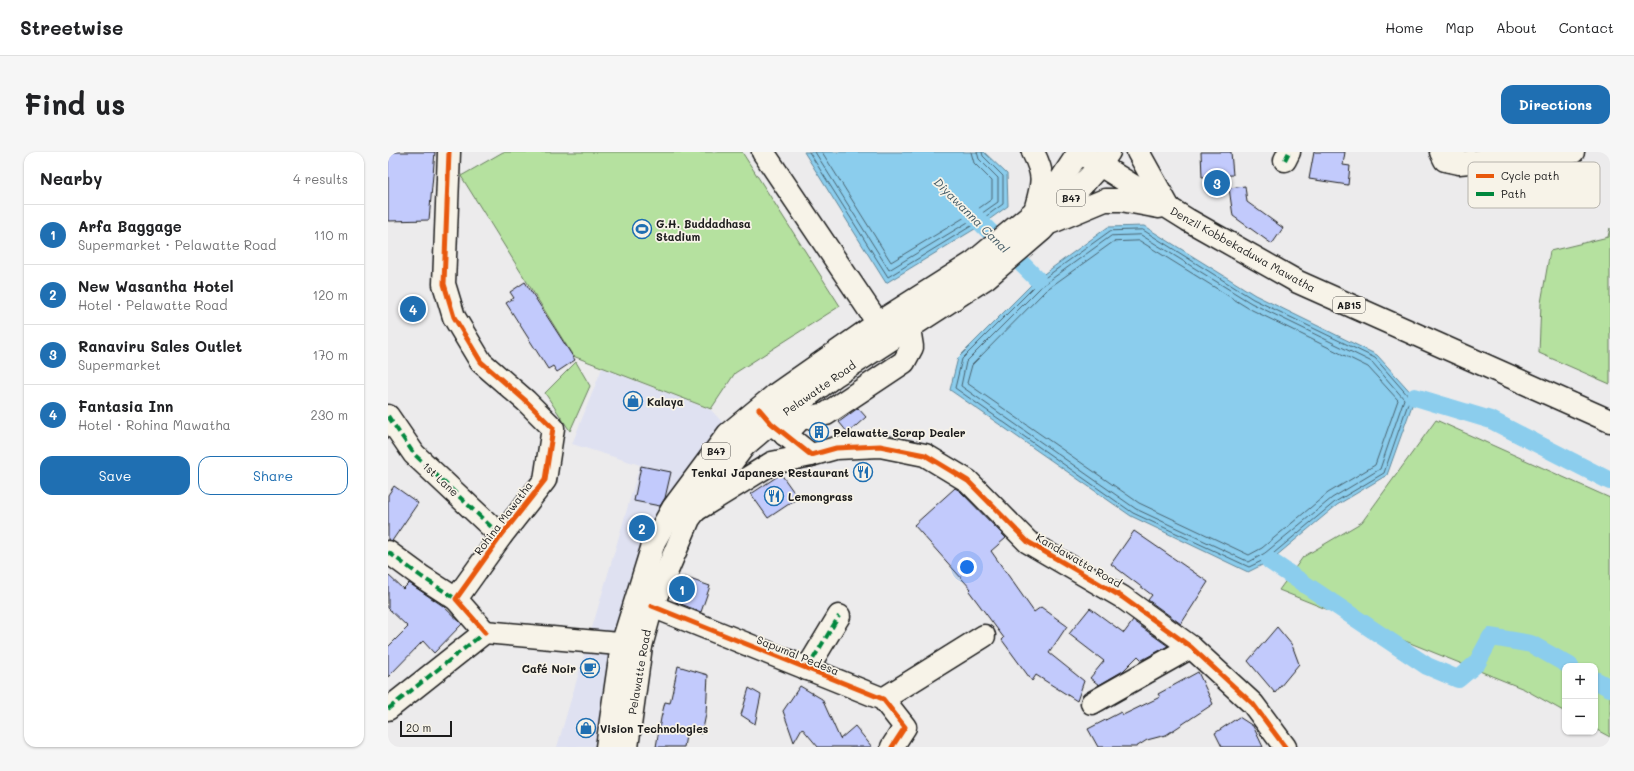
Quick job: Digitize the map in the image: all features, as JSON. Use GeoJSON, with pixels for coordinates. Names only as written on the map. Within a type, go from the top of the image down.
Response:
{"type":"FeatureCollection","features":[{"type":"Feature","properties":{"kind":"street","name":"Rohina Mawatha"},"geometry":{"type":"LineString","coordinates":[[449,152],[444,284],[454,317],[481,362],[521,386],[553,428],[545,480],[501,536],[456,599]]}},
{"type":"Feature","properties":{"kind":"street"},"geometry":{"type":"LineString","coordinates":[[763,152],[878,323]]}},
{"type":"Feature","properties":{"kind":"street"},"geometry":{"type":"LineString","coordinates":[[1033,152],[1040,167],[1042,184],[1039,220],[1105,200],[1121,200],[1170,209]]}},
{"type":"Feature","properties":{"kind":"street","name":"Pelawatte Road"},"geometry":{"type":"LineString","coordinates":[[1039,220],[1058,184],[1080,152]]}},
{"type":"Feature","properties":{"kind":"street","name":"Denzil Kobbekaduwa Mawatha"},"geometry":{"type":"LineString","coordinates":[[1080,152],[1104,159],[1170,209],[1298,282],[1610,421]]}},
{"type":"Feature","properties":{"kind":"street"},"geometry":{"type":"LineString","coordinates":[[1138,152],[1170,209]]}},
{"type":"Feature","properties":{"kind":"street"},"geometry":{"type":"LineString","coordinates":[[1442,152],[1445,160],[1459,163],[1468,162]]}},
{"type":"Feature","properties":{"kind":"street"},"geometry":{"type":"LineString","coordinates":[[1469,162],[1573,152]]}},
{"type":"Feature","properties":{"kind":"street","name":"Pelawatte Road"},"geometry":{"type":"LineString","coordinates":[[607,747],[654,542],[673,508],[728,434],[780,415],[836,375],[909,328],[1039,220],[1104,159]]}},
{"type":"Feature","properties":{"kind":"street","name":"Pelawatte Road"},"geometry":{"type":"LineString","coordinates":[[627,747],[631,646],[652,606],[689,519],[695,510],[744,446],[780,415],[878,323],[980,270]]}},
{"type":"Feature","properties":{"kind":"street"},"geometry":{"type":"LineString","coordinates":[[780,415],[811,455]]}},
{"type":"Feature","properties":{"kind":"street","name":"1st Lane"},"geometry":{"type":"LineString","coordinates":[[388,416],[414,454],[501,536]]}},
{"type":"Feature","properties":{"kind":"street","name":"Kandawatta Road"},"geometry":{"type":"LineString","coordinates":[[695,510],[772,463],[836,448],[880,446],[924,454],[968,481],[1028,542],[1122,597],[1191,647],[1253,704],[1285,747]]}},
{"type":"Feature","properties":{"kind":"street"},"geometry":{"type":"LineString","coordinates":[[388,552],[422,577],[456,599],[485,632],[631,646]]}},
{"type":"Feature","properties":{"kind":"street","name":"Sapumal Pedesa"},"geometry":{"type":"LineString","coordinates":[[652,606],[883,699]]}},
{"type":"Feature","properties":{"kind":"street"},"geometry":{"type":"LineString","coordinates":[[807,669],[839,616]]}},
{"type":"Feature","properties":{"kind":"street"},"geometry":{"type":"LineString","coordinates":[[388,709],[485,632]]}},
{"type":"Feature","properties":{"kind":"street"},"geometry":{"type":"LineString","coordinates":[[892,747],[905,727],[883,699],[984,636]]}},
{"type":"Feature","properties":{"kind":"street"},"geometry":{"type":"LineString","coordinates":[[1092,703],[1191,647]]}},
{"type":"Feature","properties":{"kind":"shaded area"},"geometry":{"type":"Polygon","coordinates":[[[602,368],[711,410],[724,424],[668,506],[600,747],[557,747],[640,465],[572,444],[602,368]]]}},
{"type":"Feature","properties":{"kind":"green space","name":"G.H. Buddadhasa Stadium"},"geometry":{"type":"Polygon","coordinates":[[[503,152],[742,152],[840,306],[735,373],[711,409],[573,356],[461,176],[503,152]]]}},
{"type":"Feature","properties":{"kind":"green space"},"geometry":{"type":"Polygon","coordinates":[[[1610,228],[1610,384],[1539,353],[1541,303],[1550,251],[1608,237],[1610,228]]]}},
{"type":"Feature","properties":{"kind":"green space"},"geometry":{"type":"Polygon","coordinates":[[[576,362],[590,386],[570,431],[545,393],[576,362]]]}},
{"type":"Feature","properties":{"kind":"green space"},"geometry":{"type":"Polygon","coordinates":[[[1436,420],[1610,498],[1610,737],[1598,731],[1598,663],[1562,663],[1562,710],[1524,689],[1279,590],[1303,557],[1362,522],[1436,420]]]}},
{"type":"Feature","properties":{"kind":"water"},"geometry":{"type":"Polygon","coordinates":[[[804,152],[984,152],[1007,174],[1008,206],[983,224],[886,283],[804,152]]]}},
{"type":"Feature","properties":{"kind":"water"},"geometry":{"type":"Polygon","coordinates":[[[1144,226],[1255,295],[1377,355],[1415,397],[1387,475],[1337,505],[1270,561],[1248,572],[1131,516],[950,390],[958,358],[1037,279],[1108,227],[1144,226]]]}},
{"type":"Feature","properties":{"kind":"building"},"geometry":{"type":"Polygon","coordinates":[[[388,152],[435,152],[429,220],[388,221],[388,152]]]}},
{"type":"Feature","properties":{"kind":"building"},"geometry":{"type":"Polygon","coordinates":[[[1201,152],[1231,152],[1233,175],[1202,177],[1201,152]]]}},
{"type":"Feature","properties":{"kind":"building"},"geometry":{"type":"Polygon","coordinates":[[[1314,152],[1345,152],[1343,165],[1350,166],[1348,185],[1309,179],[1314,152]]]}},
{"type":"Feature","properties":{"kind":"building"},"geometry":{"type":"Polygon","coordinates":[[[1245,186],[1247,202],[1283,228],[1272,244],[1233,216],[1229,188],[1245,186]]]}},
{"type":"Feature","properties":{"kind":"building"},"geometry":{"type":"Polygon","coordinates":[[[525,282],[575,360],[557,372],[553,366],[548,369],[506,303],[514,298],[510,292],[525,282]]]}},
{"type":"Feature","properties":{"kind":"building"},"geometry":{"type":"Polygon","coordinates":[[[858,408],[866,417],[848,433],[839,422],[858,408]]]}},
{"type":"Feature","properties":{"kind":"building"},"geometry":{"type":"Polygon","coordinates":[[[641,466],[671,472],[665,498],[660,506],[634,501],[641,466]]]}},
{"type":"Feature","properties":{"kind":"building","name":"Lemongrass"},"geometry":{"type":"Polygon","coordinates":[[[781,474],[798,498],[768,518],[751,494],[781,474]]]}},
{"type":"Feature","properties":{"kind":"building"},"geometry":{"type":"Polygon","coordinates":[[[394,486],[418,503],[392,541],[388,540],[388,495],[394,486]]]}},
{"type":"Feature","properties":{"kind":"building"},"geometry":{"type":"Polygon","coordinates":[[[955,488],[960,491],[1006,538],[991,551],[1034,612],[1041,607],[1067,626],[1049,653],[1084,681],[1077,701],[1036,675],[1032,681],[1002,640],[1004,638],[969,591],[971,589],[914,525],[955,488]]]}},
{"type":"Feature","properties":{"kind":"building"},"geometry":{"type":"Polygon","coordinates":[[[1134,531],[1208,582],[1181,624],[1148,600],[1152,595],[1111,564],[1134,531]]]}},
{"type":"Feature","properties":{"kind":"building"},"geometry":{"type":"Polygon","coordinates":[[[388,575],[403,589],[409,583],[443,606],[462,624],[434,653],[423,641],[388,677],[388,647],[408,627],[388,608],[388,575]]]}},
{"type":"Feature","properties":{"kind":"building"},"geometry":{"type":"Polygon","coordinates":[[[684,577],[710,586],[701,612],[676,602],[684,577]]]}},
{"type":"Feature","properties":{"kind":"building"},"geometry":{"type":"Polygon","coordinates":[[[1090,608],[1124,633],[1133,621],[1168,646],[1142,660],[1138,656],[1123,671],[1099,685],[1090,678],[1104,661],[1069,634],[1090,608]]]}},
{"type":"Feature","properties":{"kind":"building"},"geometry":{"type":"Polygon","coordinates":[[[1277,627],[1292,645],[1299,664],[1275,693],[1248,661],[1277,627]]]}},
{"type":"Feature","properties":{"kind":"building"},"geometry":{"type":"Polygon","coordinates":[[[678,666],[708,675],[706,714],[702,734],[687,730],[684,747],[656,747],[665,702],[670,703],[678,666]]]}},
{"type":"Feature","properties":{"kind":"building"},"geometry":{"type":"Polygon","coordinates":[[[1198,672],[1213,704],[1166,735],[1147,740],[1136,747],[1098,747],[1088,729],[1121,712],[1123,715],[1160,697],[1158,694],[1198,672]]]}},
{"type":"Feature","properties":{"kind":"building"},"geometry":{"type":"Polygon","coordinates":[[[800,686],[822,699],[840,739],[855,726],[872,747],[818,747],[802,728],[794,742],[783,711],[800,686]]]}},
{"type":"Feature","properties":{"kind":"building"},"geometry":{"type":"Polygon","coordinates":[[[749,688],[761,695],[755,724],[741,715],[749,688]]]}},
{"type":"Feature","properties":{"kind":"building"},"geometry":{"type":"Polygon","coordinates":[[[1239,717],[1253,726],[1263,747],[1222,747],[1215,733],[1239,717]]]}},
{"type":"Feature","properties":{"kind":"waterway","name":"Diyawanna Canal"},"geometry":{"type":"LineString","coordinates":[[965,207],[1037,279]]}},
{"type":"Feature","properties":{"kind":"waterway"},"geometry":{"type":"LineString","coordinates":[[1415,397],[1491,420],[1610,481]]}},
{"type":"Feature","properties":{"kind":"waterway"},"geometry":{"type":"LineString","coordinates":[[1270,561],[1427,666],[1458,679],[1477,663],[1491,637],[1531,644],[1565,663]]}},
{"type":"Feature","properties":{"kind":"waterway"},"geometry":{"type":"LineString","coordinates":[[1598,682],[1610,688]]}},
{"type":"Feature","properties":{"kind":"marked path"},"geometry":{"type":"LineString","coordinates":[[1285,160],[1289,152]]}},
{"type":"Feature","properties":{"kind":"marked path"},"geometry":{"type":"LineString","coordinates":[[388,416],[414,454],[501,536]]}},
{"type":"Feature","properties":{"kind":"marked path"},"geometry":{"type":"LineString","coordinates":[[388,552],[422,577],[456,599]]}},
{"type":"Feature","properties":{"kind":"marked path"},"geometry":{"type":"LineString","coordinates":[[807,669],[839,616]]}},
{"type":"Feature","properties":{"kind":"marked path"},"geometry":{"type":"LineString","coordinates":[[388,709],[485,632]]}},
{"type":"Feature","properties":{"kind":"cycle path"},"geometry":{"type":"LineString","coordinates":[[449,152],[444,284],[454,317],[481,362],[526,401],[553,428],[545,480],[501,536],[456,599],[485,632]]}},
{"type":"Feature","properties":{"kind":"cycle path"},"geometry":{"type":"LineString","coordinates":[[759,409],[771,423],[811,455],[836,448],[880,446],[925,455],[968,481],[1028,542],[1122,597],[1191,647],[1253,704],[1285,747]]}},
{"type":"Feature","properties":{"kind":"cycle path"},"geometry":{"type":"LineString","coordinates":[[652,606],[883,699],[905,727],[892,747]]}},
{"type":"Feature","properties":{"kind":"place","name":"Ranaviru Sales Outlet"},"geometry":{"type":"Point","coordinates":[1217,183]}},
{"type":"Feature","properties":{"kind":"place","name":"G.H. Buddadhasa Stadium"},"geometry":{"type":"Point","coordinates":[642,229]}},
{"type":"Feature","properties":{"kind":"place","name":"Fantasia Inn"},"geometry":{"type":"Point","coordinates":[413,309]}},
{"type":"Feature","properties":{"kind":"place","name":"Kalaya"},"geometry":{"type":"Point","coordinates":[633,401]}},
{"type":"Feature","properties":{"kind":"place","name":"Pelawatte Scrap Dealer"},"geometry":{"type":"Point","coordinates":[819,432]}},
{"type":"Feature","properties":{"kind":"place","name":"Tenkai Japanese Restaurant"},"geometry":{"type":"Point","coordinates":[863,472]}},
{"type":"Feature","properties":{"kind":"place","name":"Lemongrass"},"geometry":{"type":"Point","coordinates":[774,496]}},
{"type":"Feature","properties":{"kind":"place","name":"New Wasantha Hotel"},"geometry":{"type":"Point","coordinates":[642,528]}},
{"type":"Feature","properties":{"kind":"place","name":"Arfa Baggage"},"geometry":{"type":"Point","coordinates":[682,589]}},
{"type":"Feature","properties":{"kind":"place","name":"Café Noir"},"geometry":{"type":"Point","coordinates":[590,668]}},
{"type":"Feature","properties":{"kind":"place","name":"Vision Technologies"},"geometry":{"type":"Point","coordinates":[586,728]}}]}
